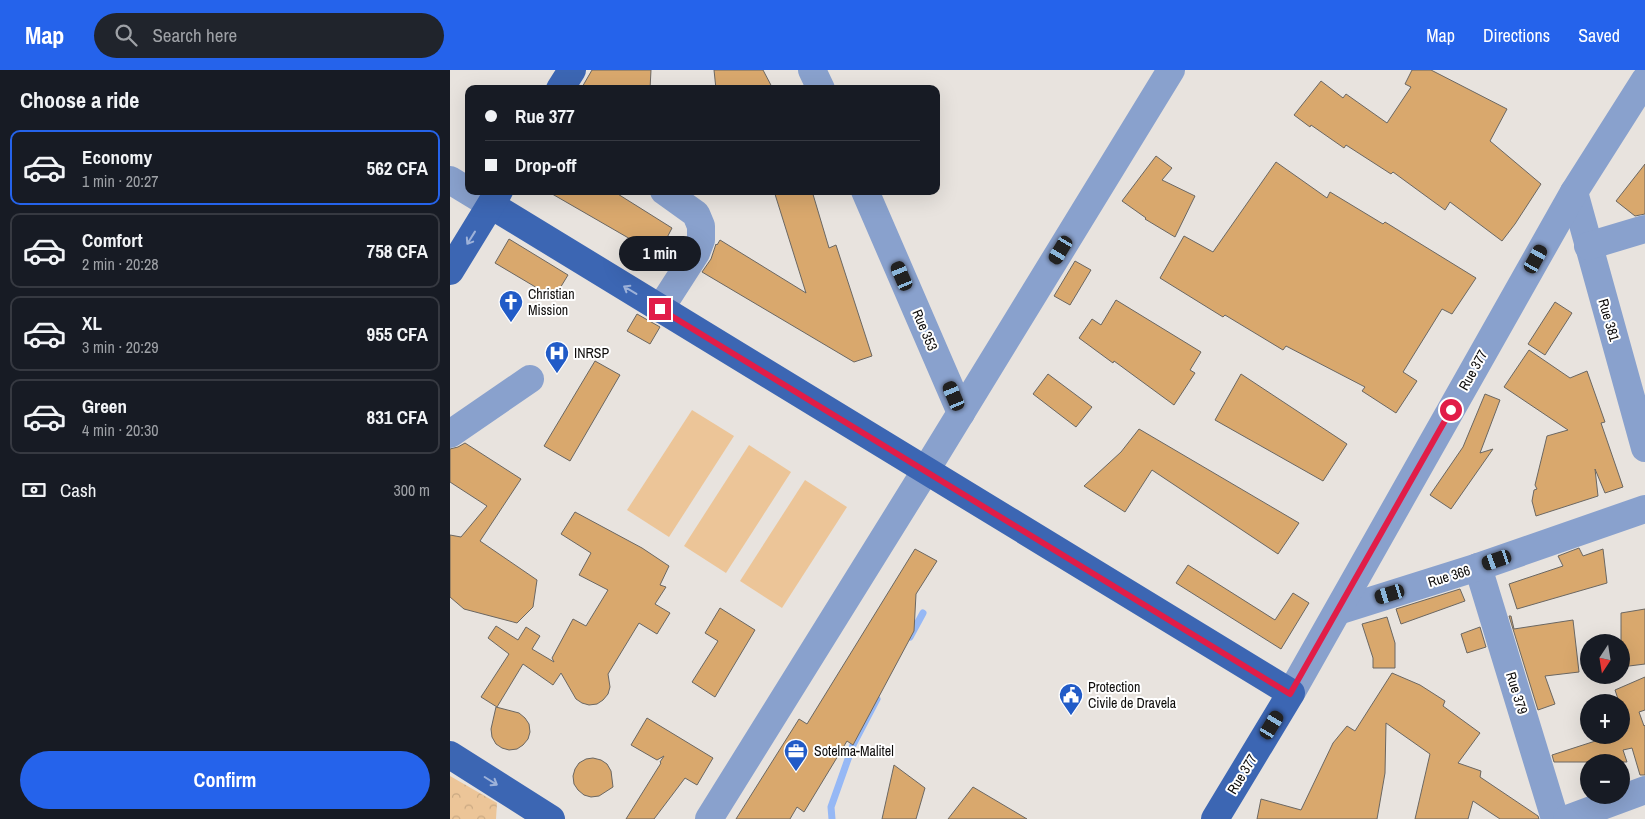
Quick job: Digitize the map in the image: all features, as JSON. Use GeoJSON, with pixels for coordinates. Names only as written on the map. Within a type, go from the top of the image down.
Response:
{"type":"FeatureCollection","features":[{"type":"Feature","properties":{"kind":"main road"},"geometry":{"type":"LineString","coordinates":[[563,85],[572,70]]}},
{"type":"Feature","properties":{"kind":"main road"},"geometry":{"type":"LineString","coordinates":[[450,271],[495,198],[660,309],[1290,694]]}},
{"type":"Feature","properties":{"kind":"main road","name":"Rue 377"},"geometry":{"type":"LineString","coordinates":[[1215,819],[1290,694]]}},
{"type":"Feature","properties":{"kind":"main road"},"geometry":{"type":"LineString","coordinates":[[450,755],[552,819]]}},
{"type":"Feature","properties":{"kind":"street"},"geometry":{"type":"LineString","coordinates":[[812,70],[819,85]]}},
{"type":"Feature","properties":{"kind":"street"},"geometry":{"type":"LineString","coordinates":[[709,819],[1171,70]]}},
{"type":"Feature","properties":{"kind":"street","name":"Rue 377"},"geometry":{"type":"LineString","coordinates":[[1290,694],[1574,192],[1645,80]]}},
{"type":"Feature","properties":{"kind":"street"},"geometry":{"type":"LineString","coordinates":[[450,180],[465,186]]}},
{"type":"Feature","properties":{"kind":"street","name":"Rue 381"},"geometry":{"type":"LineString","coordinates":[[1574,192],[1645,448]]}},
{"type":"Feature","properties":{"kind":"street"},"geometry":{"type":"LineString","coordinates":[[660,309],[696,253],[701,240],[701,226],[696,214],[670,195]]}},
{"type":"Feature","properties":{"kind":"street","name":"Rue 353"},"geometry":{"type":"LineString","coordinates":[[867,195],[961,413]]}},
{"type":"Feature","properties":{"kind":"street"},"geometry":{"type":"LineString","coordinates":[[1588,246],[1645,229]]}},
{"type":"Feature","properties":{"kind":"street"},"geometry":{"type":"LineString","coordinates":[[450,434],[530,379]]}},
{"type":"Feature","properties":{"kind":"street","name":"Rue 366"},"geometry":{"type":"LineString","coordinates":[[1338,610],[1478,567],[1645,509]]}},
{"type":"Feature","properties":{"kind":"street","name":"Rue 379"},"geometry":{"type":"LineString","coordinates":[[1478,567],[1555,819]]}},
{"type":"Feature","properties":{"kind":"street"},"geometry":{"type":"LineString","coordinates":[[1566,819],[1645,790]]}},
{"type":"Feature","properties":{"kind":"green space"},"geometry":{"type":"Polygon","coordinates":[[[692,410],[734,436],[669,537],[627,510],[692,410]]]}},
{"type":"Feature","properties":{"kind":"green space"},"geometry":{"type":"Polygon","coordinates":[[[749,445],[791,472],[726,573],[684,546],[749,445]]]}},
{"type":"Feature","properties":{"kind":"green space"},"geometry":{"type":"Polygon","coordinates":[[[805,480],[847,507],[782,608],[740,581],[805,480]]]}},
{"type":"Feature","properties":{"kind":"green space"},"geometry":{"type":"Polygon","coordinates":[[[450,776],[497,803],[496,819],[450,819],[450,776]]]}},
{"type":"Feature","properties":{"kind":"building"},"geometry":{"type":"Polygon","coordinates":[[[592,70],[651,70],[650,85],[583,85],[592,70]]]}},
{"type":"Feature","properties":{"kind":"building"},"geometry":{"type":"Polygon","coordinates":[[[714,70],[763,70],[771,85],[716,85],[714,70]]]}},
{"type":"Feature","properties":{"kind":"building"},"geometry":{"type":"Polygon","coordinates":[[[1412,70],[1431,70],[1507,109],[1490,141],[1541,184],[1502,241],[1450,202],[1445,210],[1393,172],[1391,174],[1346,145],[1344,148],[1294,115],[1321,81],[1343,98],[1346,94],[1387,123],[1411,87],[1405,84],[1412,70]]]}},
{"type":"Feature","properties":{"kind":"building"},"geometry":{"type":"Polygon","coordinates":[[[1156,156],[1172,168],[1162,180],[1195,196],[1175,237],[1145,219],[1122,201],[1156,156]]]}},
{"type":"Feature","properties":{"kind":"building"},"geometry":{"type":"Polygon","coordinates":[[[1276,162],[1327,198],[1330,192],[1383,224],[1385,222],[1476,278],[1452,314],[1442,309],[1403,372],[1417,381],[1396,413],[1362,391],[1365,387],[1286,346],[1283,350],[1225,315],[1223,317],[1160,278],[1184,236],[1213,252],[1276,162]]]}},
{"type":"Feature","properties":{"kind":"building"},"geometry":{"type":"Polygon","coordinates":[[[1645,164],[1645,214],[1635,216],[1616,201],[1645,164]]]}},
{"type":"Feature","properties":{"kind":"building"},"geometry":{"type":"Polygon","coordinates":[[[554,195],[619,195],[672,228],[658,255],[554,195]]]}},
{"type":"Feature","properties":{"kind":"building"},"geometry":{"type":"Polygon","coordinates":[[[775,195],[813,195],[829,248],[836,245],[872,356],[854,362],[702,272],[711,259],[716,244],[720,240],[806,293],[775,195]]]}},
{"type":"Feature","properties":{"kind":"building"},"geometry":{"type":"Polygon","coordinates":[[[509,239],[568,275],[554,298],[495,263],[509,239]]]}},
{"type":"Feature","properties":{"kind":"building"},"geometry":{"type":"Polygon","coordinates":[[[1075,261],[1091,270],[1070,305],[1054,296],[1075,261]]]}},
{"type":"Feature","properties":{"kind":"building"},"geometry":{"type":"Polygon","coordinates":[[[1116,300],[1201,352],[1190,370],[1195,373],[1174,405],[1079,338],[1092,319],[1101,325],[1116,300]]]}},
{"type":"Feature","properties":{"kind":"building"},"geometry":{"type":"Polygon","coordinates":[[[1555,302],[1572,313],[1545,355],[1528,344],[1555,302]]]}},
{"type":"Feature","properties":{"kind":"building"},"geometry":{"type":"Polygon","coordinates":[[[637,314],[660,327],[650,344],[627,331],[637,314]]]}},
{"type":"Feature","properties":{"kind":"building"},"geometry":{"type":"Polygon","coordinates":[[[1529,350],[1570,378],[1587,371],[1605,422],[1601,423],[1623,487],[1605,493],[1595,469],[1598,496],[1536,516],[1532,501],[1534,490],[1537,489],[1535,485],[1547,436],[1568,430],[1504,387],[1529,350]]]}},
{"type":"Feature","properties":{"kind":"building"},"geometry":{"type":"Polygon","coordinates":[[[595,361],[620,375],[570,461],[544,446],[595,361]]]}},
{"type":"Feature","properties":{"kind":"building"},"geometry":{"type":"Polygon","coordinates":[[[1048,374],[1092,407],[1076,427],[1033,394],[1048,374]]]}},
{"type":"Feature","properties":{"kind":"building"},"geometry":{"type":"Polygon","coordinates":[[[1241,374],[1347,444],[1323,481],[1215,420],[1241,374]]]}},
{"type":"Feature","properties":{"kind":"building"},"geometry":{"type":"Polygon","coordinates":[[[1485,394],[1500,400],[1480,453],[1493,449],[1451,509],[1430,495],[1463,447],[1485,394]]]}},
{"type":"Feature","properties":{"kind":"building"},"geometry":{"type":"Polygon","coordinates":[[[1139,429],[1299,523],[1278,554],[1152,470],[1125,512],[1084,486],[1121,452],[1139,429]]]}},
{"type":"Feature","properties":{"kind":"building"},"geometry":{"type":"Polygon","coordinates":[[[465,443],[521,479],[480,541],[537,580],[533,607],[517,623],[464,609],[450,597],[450,535],[461,537],[487,506],[450,482],[450,449],[465,443]]]}},
{"type":"Feature","properties":{"kind":"building"},"geometry":{"type":"Polygon","coordinates":[[[575,512],[642,548],[669,566],[660,585],[666,587],[655,604],[670,613],[657,634],[639,623],[608,674],[610,687],[608,694],[597,704],[589,705],[576,699],[561,673],[553,685],[523,664],[497,707],[481,697],[509,654],[488,638],[496,626],[518,640],[526,627],[540,636],[532,649],[554,662],[552,658],[573,619],[586,626],[608,590],[579,575],[591,553],[561,534],[575,512]]]}},
{"type":"Feature","properties":{"kind":"building"},"geometry":{"type":"Polygon","coordinates":[[[1579,548],[1583,556],[1603,549],[1607,583],[1517,609],[1509,584],[1563,566],[1558,556],[1579,548]]]}},
{"type":"Feature","properties":{"kind":"building"},"geometry":{"type":"Polygon","coordinates":[[[915,549],[937,561],[916,594],[914,631],[853,745],[847,741],[804,812],[797,807],[790,819],[736,819],[799,719],[807,724],[915,549]]]}},
{"type":"Feature","properties":{"kind":"building"},"geometry":{"type":"Polygon","coordinates":[[[1188,565],[1275,620],[1293,593],[1309,603],[1281,649],[1176,583],[1188,565]]]}},
{"type":"Feature","properties":{"kind":"building"},"geometry":{"type":"Polygon","coordinates":[[[1460,589],[1465,601],[1401,624],[1396,609],[1460,589]]]}},
{"type":"Feature","properties":{"kind":"building"},"geometry":{"type":"Polygon","coordinates":[[[720,608],[755,630],[715,697],[692,682],[718,641],[705,633],[720,608]]]}},
{"type":"Feature","properties":{"kind":"building"},"geometry":{"type":"Polygon","coordinates":[[[1645,609],[1645,664],[1630,666],[1630,634],[1621,634],[1621,613],[1645,609]]]}},
{"type":"Feature","properties":{"kind":"building"},"geometry":{"type":"Polygon","coordinates":[[[1509,616],[1511,616],[1514,629],[1573,620],[1579,672],[1545,676],[1555,704],[1538,710],[1509,616]]]}},
{"type":"Feature","properties":{"kind":"building"},"geometry":{"type":"Polygon","coordinates":[[[1387,617],[1395,643],[1395,668],[1373,668],[1373,658],[1362,624],[1387,617]]]}},
{"type":"Feature","properties":{"kind":"building"},"geometry":{"type":"Polygon","coordinates":[[[1480,627],[1486,647],[1467,653],[1461,634],[1480,627]]]}},
{"type":"Feature","properties":{"kind":"building"},"geometry":{"type":"Polygon","coordinates":[[[1392,673],[1420,685],[1445,701],[1443,706],[1480,733],[1458,763],[1481,771],[1480,777],[1538,816],[1539,819],[1500,819],[1473,801],[1468,819],[1415,819],[1430,754],[1386,723],[1385,773],[1377,819],[1257,819],[1261,799],[1301,810],[1333,743],[1347,726],[1355,731],[1392,673]]]}},
{"type":"Feature","properties":{"kind":"building"},"geometry":{"type":"Polygon","coordinates":[[[1645,677],[1645,710],[1639,712],[1645,725],[1645,775],[1640,775],[1632,748],[1623,750],[1624,754],[1580,754],[1580,762],[1554,762],[1552,755],[1586,744],[1630,744],[1630,694],[1616,694],[1615,690],[1645,677]]]}},
{"type":"Feature","properties":{"kind":"building"},"geometry":{"type":"Polygon","coordinates":[[[496,707],[519,713],[529,724],[530,732],[528,739],[517,749],[509,750],[502,748],[496,744],[492,737],[491,729],[496,707]]]}},
{"type":"Feature","properties":{"kind":"building"},"geometry":{"type":"Polygon","coordinates":[[[647,718],[713,758],[697,785],[685,778],[654,819],[626,819],[664,756],[657,760],[631,745],[647,718]]]}},
{"type":"Feature","properties":{"kind":"building"},"geometry":{"type":"Polygon","coordinates":[[[593,758],[607,764],[611,771],[613,787],[599,796],[591,797],[584,795],[578,790],[574,784],[573,776],[579,763],[593,758]]]}},
{"type":"Feature","properties":{"kind":"building"},"geometry":{"type":"Polygon","coordinates":[[[894,765],[925,788],[916,819],[882,819],[894,765]]]}},
{"type":"Feature","properties":{"kind":"building"},"geometry":{"type":"Polygon","coordinates":[[[973,787],[1027,819],[948,819],[973,787]]]}},
{"type":"Feature","properties":{"kind":"waterway"},"geometry":{"type":"LineString","coordinates":[[910,637],[923,613]]}},
{"type":"Feature","properties":{"kind":"waterway"},"geometry":{"type":"LineString","coordinates":[[832,819],[831,807],[853,745],[877,699]]}},
{"type":"Feature","properties":{"kind":"place","name":"Christian Mission"},"geometry":{"type":"Point","coordinates":[511,323]}},
{"type":"Feature","properties":{"kind":"place","name":"INRSP"},"geometry":{"type":"Point","coordinates":[557,374]}},
{"type":"Feature","properties":{"kind":"place","name":"Protection Civile de Dravela"},"geometry":{"type":"Point","coordinates":[1071,716]}},
{"type":"Feature","properties":{"kind":"place","name":"Sotelma-Malitel"},"geometry":{"type":"Point","coordinates":[796,772]}},
{"type":"Feature","properties":{"kind":"route"},"geometry":{"type":"LineString","coordinates":[[660,309],[943,480],[1290,694],[1451,410]]}}]}
